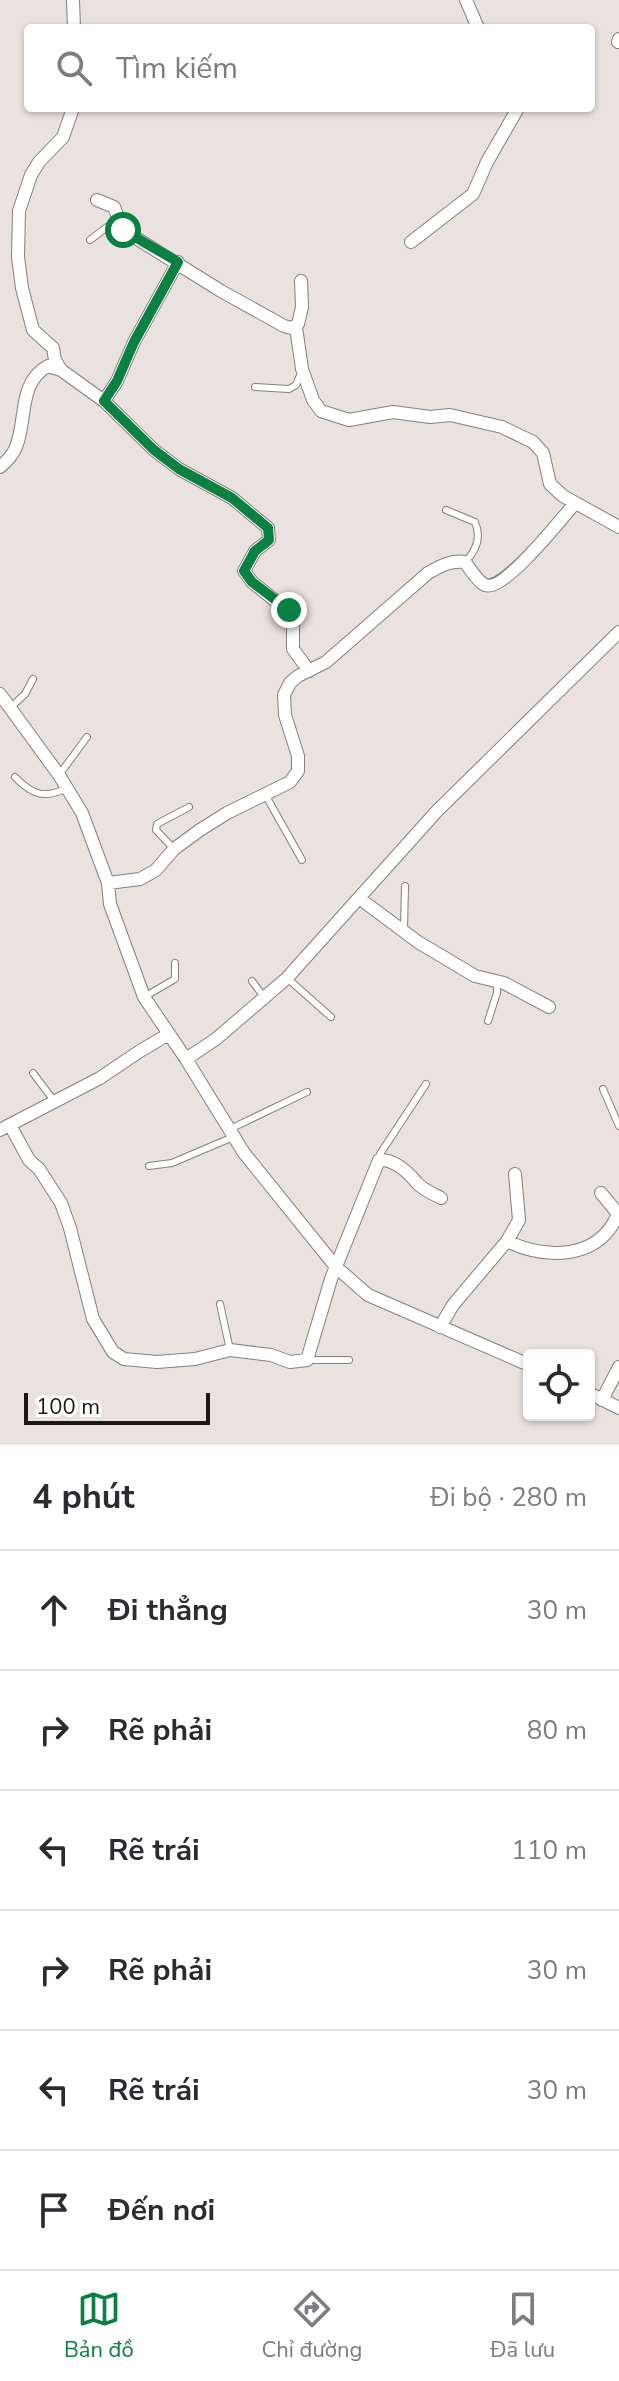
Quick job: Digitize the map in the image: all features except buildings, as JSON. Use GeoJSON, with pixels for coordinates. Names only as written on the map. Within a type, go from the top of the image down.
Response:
{"type":"FeatureCollection","features":[{"type":"Feature","properties":{"kind":"street"},"geometry":{"type":"LineString","coordinates":[[73,0],[74,24]]}},
{"type":"Feature","properties":{"kind":"street"},"geometry":{"type":"LineString","coordinates":[[466,0],[476,24]]}},
{"type":"Feature","properties":{"kind":"street"},"geometry":{"type":"LineString","coordinates":[[61,370],[53,348],[33,330],[29,320],[18,257],[19,211],[31,175],[63,137],[72,112]]}},
{"type":"Feature","properties":{"kind":"street"},"geometry":{"type":"LineString","coordinates":[[411,242],[473,194],[516,112]]}},
{"type":"Feature","properties":{"kind":"street"},"geometry":{"type":"LineString","coordinates":[[97,200],[114,207],[123,230],[221,291],[284,326],[296,327]]}},
{"type":"Feature","properties":{"kind":"street"},"geometry":{"type":"LineString","coordinates":[[104,401],[178,262]]}},
{"type":"Feature","properties":{"kind":"street"},"geometry":{"type":"LineString","coordinates":[[301,281],[302,307],[296,327],[302,369],[313,400],[321,411],[349,420],[393,412],[430,417],[450,415],[502,427],[533,442],[543,453],[550,484],[575,503],[619,527]]}},
{"type":"Feature","properties":{"kind":"street"},"geometry":{"type":"LineString","coordinates":[[0,467],[16,447],[33,378],[48,366],[61,370],[104,401],[154,450],[179,469],[232,498],[268,528],[269,540],[255,551],[244,571],[252,582],[293,615],[293,649],[309,671]]}},
{"type":"Feature","properties":{"kind":"street"},"geometry":{"type":"LineString","coordinates":[[108,883],[140,879],[156,870],[174,849],[227,813],[290,782],[298,771],[298,756],[285,715],[284,695],[290,683],[326,662],[428,573],[455,561],[465,562],[484,585],[500,582],[526,559],[575,503]]}},
{"type":"Feature","properties":{"kind":"street"},"geometry":{"type":"LineString","coordinates":[[186,1059],[216,1039],[287,978],[437,811],[619,632]]}},
{"type":"Feature","properties":{"kind":"street"},"geometry":{"type":"LineString","coordinates":[[0,694],[59,775],[82,813],[108,883],[110,904],[144,997],[230,1133],[336,1267],[368,1295],[523,1362]]}},
{"type":"Feature","properties":{"kind":"street"},"geometry":{"type":"LineString","coordinates":[[359,898],[418,942],[475,976],[515,989],[549,1007]]}},
{"type":"Feature","properties":{"kind":"street"},"geometry":{"type":"LineString","coordinates":[[169,1034],[100,1078],[5,1127],[39,1169],[61,1203],[93,1319],[113,1352],[124,1359],[157,1362],[195,1359],[230,1350],[271,1355],[290,1362],[307,1360],[336,1267],[379,1160],[390,1161],[410,1173],[418,1184],[441,1198]]}},
{"type":"Feature","properties":{"kind":"street"},"geometry":{"type":"LineString","coordinates":[[440,1327],[453,1305],[507,1241],[519,1220],[515,1174]]}},
{"type":"Feature","properties":{"kind":"street"},"geometry":{"type":"LineString","coordinates":[[507,1241],[536,1252],[580,1250],[592,1245],[611,1230],[618,1212],[601,1193]]}},
{"type":"Feature","properties":{"kind":"street"},"geometry":{"type":"LineString","coordinates":[[602,1400],[619,1367]]}},
{"type":"Feature","properties":{"kind":"street"},"geometry":{"type":"LineString","coordinates":[[595,1396],[619,1408]]}},
{"type":"Feature","properties":{"kind":"lane"},"geometry":{"type":"LineString","coordinates":[[90,240],[107,227],[120,225]]}},
{"type":"Feature","properties":{"kind":"lane"},"geometry":{"type":"LineString","coordinates":[[255,387],[289,389],[296,385],[302,369]]}},
{"type":"Feature","properties":{"kind":"lane"},"geometry":{"type":"LineString","coordinates":[[446,510],[475,522],[478,529],[479,538],[474,554],[465,562]]}},
{"type":"Feature","properties":{"kind":"lane"},"geometry":{"type":"LineString","coordinates":[[10,708],[25,694],[33,679]]}},
{"type":"Feature","properties":{"kind":"lane"},"geometry":{"type":"LineString","coordinates":[[59,775],[87,737]]}},
{"type":"Feature","properties":{"kind":"lane"},"geometry":{"type":"LineString","coordinates":[[15,777],[37,795],[51,796],[67,788]]}},
{"type":"Feature","properties":{"kind":"lane"},"geometry":{"type":"LineString","coordinates":[[266,796],[302,860]]}},
{"type":"Feature","properties":{"kind":"lane"},"geometry":{"type":"LineString","coordinates":[[174,849],[156,830],[157,824],[189,807]]}},
{"type":"Feature","properties":{"kind":"lane"},"geometry":{"type":"LineString","coordinates":[[404,929],[405,886]]}},
{"type":"Feature","properties":{"kind":"lane"},"geometry":{"type":"LineString","coordinates":[[144,997],[175,979],[175,963]]}},
{"type":"Feature","properties":{"kind":"lane"},"geometry":{"type":"LineString","coordinates":[[287,978],[331,1017]]}},
{"type":"Feature","properties":{"kind":"lane"},"geometry":{"type":"LineString","coordinates":[[252,981],[264,997]]}},
{"type":"Feature","properties":{"kind":"lane"},"geometry":{"type":"LineString","coordinates":[[488,1021],[497,983]]}},
{"type":"Feature","properties":{"kind":"lane"},"geometry":{"type":"LineString","coordinates":[[33,1073],[55,1102]]}},
{"type":"Feature","properties":{"kind":"lane"},"geometry":{"type":"LineString","coordinates":[[379,1160],[426,1084]]}},
{"type":"Feature","properties":{"kind":"lane"},"geometry":{"type":"LineString","coordinates":[[603,1089],[619,1126]]}},
{"type":"Feature","properties":{"kind":"lane"},"geometry":{"type":"LineString","coordinates":[[149,1166],[172,1163],[214,1148],[230,1133],[307,1092]]}},
{"type":"Feature","properties":{"kind":"lane"},"geometry":{"type":"LineString","coordinates":[[220,1304],[230,1350]]}},
{"type":"Feature","properties":{"kind":"lane"},"geometry":{"type":"LineString","coordinates":[[307,1360],[349,1360]]}},
{"type":"Feature","properties":{"kind":"route"},"geometry":{"type":"LineString","coordinates":[[123,230],[178,262],[104,401],[154,450],[179,469],[232,498],[268,528],[269,540],[255,551],[244,571],[252,582],[289,610]]}}]}
